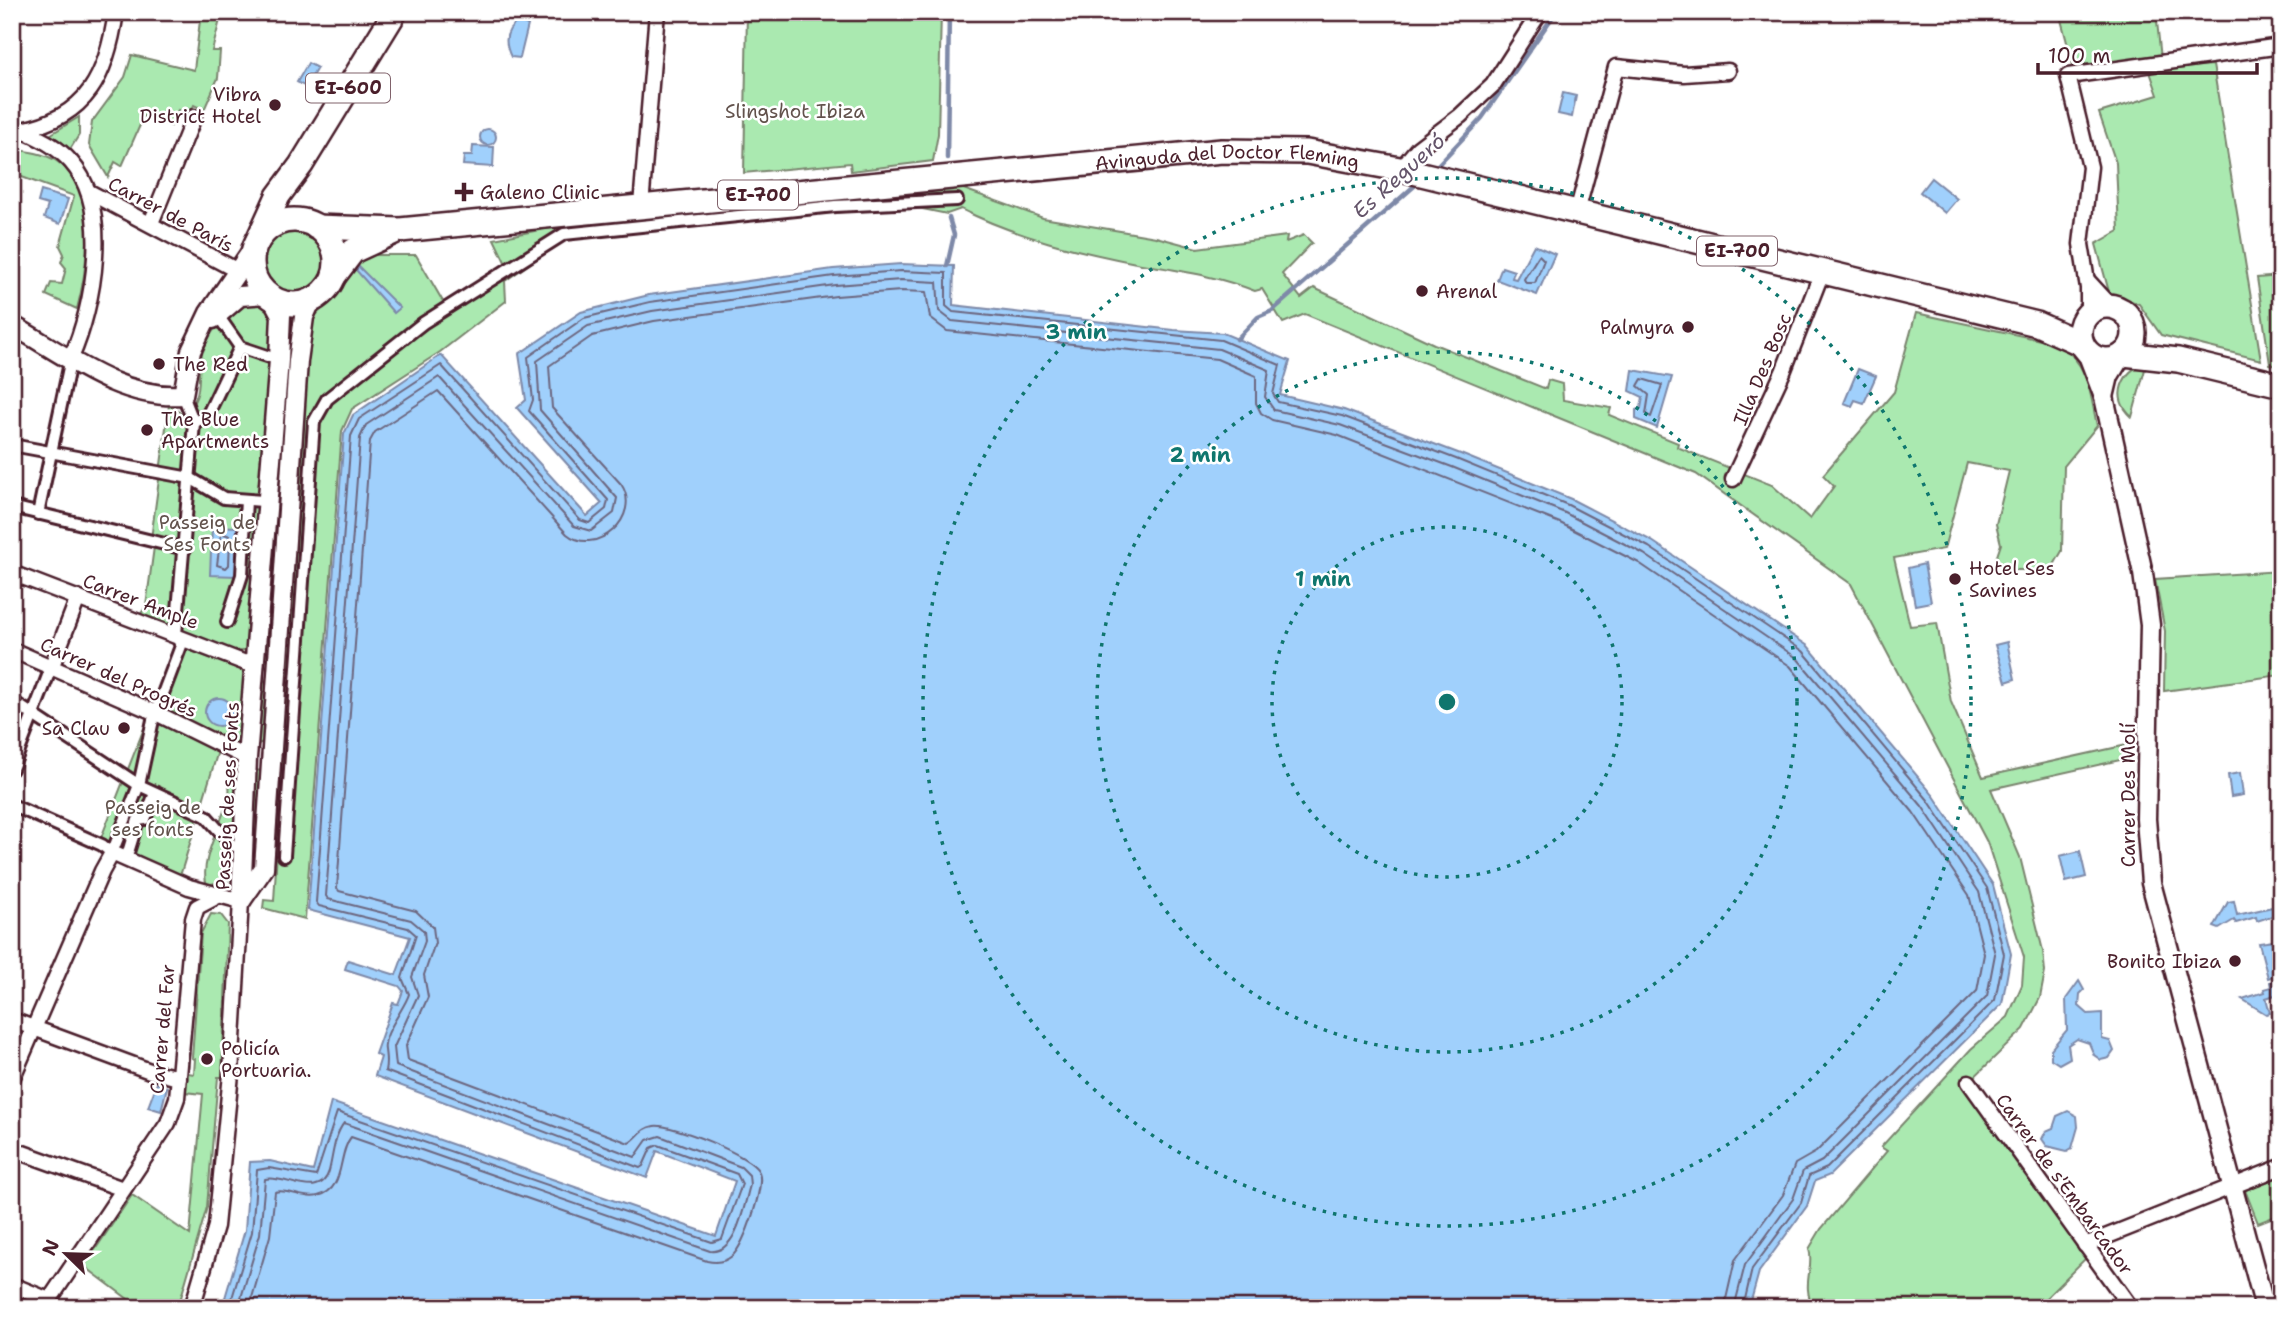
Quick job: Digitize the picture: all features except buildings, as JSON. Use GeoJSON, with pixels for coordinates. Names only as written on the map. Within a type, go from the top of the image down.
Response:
{"type":"FeatureCollection","features":[{"type":"Feature","properties":{"kind":"main road","name":"EI-600"},"geometry":{"type":"LineString","coordinates":[[256,243],[278,196],[301,165],[395,12]]}},
{"type":"Feature","properties":{"kind":"main road","name":"Avinguda del Doctor Fleming"},"geometry":{"type":"LineString","coordinates":[[312,225],[400,230],[1222,151],[1307,152],[1420,174],[2038,324],[2084,347],[2101,360],[2126,349],[2281,385]]}},
{"type":"Feature","properties":{"kind":"main road","name":"EI-600"},"geometry":{"type":"LineString","coordinates":[[301,165],[295,193],[312,225]]}},
{"type":"Feature","properties":{"kind":"main road"},"geometry":{"type":"LineString","coordinates":[[279,223],[312,225],[334,248],[334,276],[325,291],[311,301],[296,305],[270,297],[253,272],[256,243],[279,223]]}},
{"type":"Feature","properties":{"kind":"main road","name":"Avinguda del Doctor Fleming"},"geometry":{"type":"LineString","coordinates":[[334,276],[353,251],[400,230]]}},
{"type":"Feature","properties":{"kind":"main road","name":"Avinguda del Doctor Fleming"},"geometry":{"type":"LineString","coordinates":[[2038,324],[2087,316],[2098,308],[2111,306],[2130,319],[2126,349]]}},
{"type":"Feature","properties":{"kind":"main road"},"geometry":{"type":"LineString","coordinates":[[2084,347],[2080,330],[2087,316]]}},
{"type":"Feature","properties":{"kind":"street"},"geometry":{"type":"LineString","coordinates":[[17,130],[54,121],[80,104],[95,86],[107,60],[116,12]]}},
{"type":"Feature","properties":{"kind":"street"},"geometry":{"type":"LineString","coordinates":[[641,206],[657,12]]}},
{"type":"Feature","properties":{"kind":"street"},"geometry":{"type":"LineString","coordinates":[[1420,174],[1408,160],[1418,148],[1460,116],[1493,85],[1540,12]]}},
{"type":"Feature","properties":{"kind":"street"},"geometry":{"type":"LineString","coordinates":[[2087,316],[2081,244],[2090,167],[2068,76],[2281,46]]}},
{"type":"Feature","properties":{"kind":"street"},"geometry":{"type":"LineString","coordinates":[[1577,212],[1616,67],[1684,74],[1728,71]]}},
{"type":"Feature","properties":{"kind":"street"},"geometry":{"type":"LineString","coordinates":[[151,223],[194,117]]}},
{"type":"Feature","properties":{"kind":"street"},"geometry":{"type":"LineString","coordinates":[[17,130],[54,145],[71,162],[89,192],[94,226],[94,269],[90,297],[71,358],[38,514]]}},
{"type":"Feature","properties":{"kind":"street","name":"Carrer de París"},"geometry":{"type":"LineString","coordinates":[[89,192],[236,270]]}},
{"type":"Feature","properties":{"kind":"street"},"geometry":{"type":"LineString","coordinates":[[284,856],[314,422],[327,399],[423,323],[564,234],[835,206],[957,200]]}},
{"type":"Feature","properties":{"kind":"street"},"geometry":{"type":"LineString","coordinates":[[119,856],[156,713],[181,646],[176,634],[194,423],[183,395],[191,351],[218,296],[256,243]]}},
{"type":"Feature","properties":{"kind":"street","name":"Illa Des Bosc"},"geometry":{"type":"LineString","coordinates":[[1733,479],[1783,372],[1822,272]]}},
{"type":"Feature","properties":{"kind":"street"},"geometry":{"type":"LineString","coordinates":[[2086,279],[2111,306]]}},
{"type":"Feature","properties":{"kind":"street"},"geometry":{"type":"LineString","coordinates":[[201,331],[234,298],[250,294],[270,297]]}},
{"type":"Feature","properties":{"kind":"street","name":"Passeig de ses Fonts"},"geometry":{"type":"LineString","coordinates":[[241,901],[247,758],[257,667],[281,315],[270,297]]}},
{"type":"Feature","properties":{"kind":"street","name":"Passeig de ses Fonts"},"geometry":{"type":"LineString","coordinates":[[241,901],[264,868],[298,361],[304,317],[311,301]]}},
{"type":"Feature","properties":{"kind":"street"},"geometry":{"type":"LineString","coordinates":[[221,320],[240,346],[276,359]]}},
{"type":"Feature","properties":{"kind":"street"},"geometry":{"type":"LineString","coordinates":[[12,325],[129,388],[183,395]]}},
{"type":"Feature","properties":{"kind":"street"},"geometry":{"type":"LineString","coordinates":[[194,423],[208,414],[240,346]]}},
{"type":"Feature","properties":{"kind":"street","name":"Carrer Des Molí"},"geometry":{"type":"LineString","coordinates":[[2084,347],[2104,397],[2143,573],[2150,625],[2146,818],[2151,883],[2265,1308]]}},
{"type":"Feature","properties":{"kind":"street"},"geometry":{"type":"LineString","coordinates":[[2104,397],[2109,376],[2126,349]]}},
{"type":"Feature","properties":{"kind":"street"},"geometry":{"type":"LineString","coordinates":[[12,445],[190,478],[224,498],[263,501]]}},
{"type":"Feature","properties":{"kind":"street"},"geometry":{"type":"LineString","coordinates":[[227,622],[242,575],[246,500]]}},
{"type":"Feature","properties":{"kind":"street"},"geometry":{"type":"LineString","coordinates":[[12,507],[185,548]]}},
{"type":"Feature","properties":{"kind":"street","name":"Carrer Ample"},"geometry":{"type":"LineString","coordinates":[[12,573],[257,667]]}},
{"type":"Feature","properties":{"kind":"street"},"geometry":{"type":"LineString","coordinates":[[12,769],[78,598]]}},
{"type":"Feature","properties":{"kind":"street","name":"Carrer del Progrés"},"geometry":{"type":"LineString","coordinates":[[12,650],[156,713],[247,758]]}},
{"type":"Feature","properties":{"kind":"street"},"geometry":{"type":"LineString","coordinates":[[257,667],[276,674]]}},
{"type":"Feature","properties":{"kind":"street"},"geometry":{"type":"LineString","coordinates":[[12,701],[139,785],[206,816],[232,845],[238,847]]}},
{"type":"Feature","properties":{"kind":"street"},"geometry":{"type":"LineString","coordinates":[[247,758],[270,748]]}},
{"type":"Feature","properties":{"kind":"street"},"geometry":{"type":"LineString","coordinates":[[12,1079],[102,870],[119,856],[138,820],[145,819],[155,793]]}},
{"type":"Feature","properties":{"kind":"street"},"geometry":{"type":"LineString","coordinates":[[12,806],[190,887],[241,901],[231,1074],[216,1226],[192,1308]]}},
{"type":"Feature","properties":{"kind":"street"},"geometry":{"type":"LineString","coordinates":[[190,887],[197,907],[218,896]]}},
{"type":"Feature","properties":{"kind":"street","name":"Carrer del Far"},"geometry":{"type":"LineString","coordinates":[[46,1304],[168,1122],[177,1098],[190,930],[197,907]]}},
{"type":"Feature","properties":{"kind":"street"},"geometry":{"type":"LineString","coordinates":[[12,1020],[150,1071],[179,1078]]}},
{"type":"Feature","properties":{"kind":"street","name":"Carrer de s'Embarcador"},"geometry":{"type":"LineString","coordinates":[[1969,1082],[2131,1308]]}},
{"type":"Feature","properties":{"kind":"street"},"geometry":{"type":"LineString","coordinates":[[12,1149],[124,1189]]}},
{"type":"Feature","properties":{"kind":"street"},"geometry":{"type":"LineString","coordinates":[[2085,1245],[2281,1167]]}},
{"type":"Feature","properties":{"kind":"street"},"geometry":{"type":"LineString","coordinates":[[12,1285],[46,1304]]}},
{"type":"Feature","properties":{"kind":"green space"},"geometry":{"type":"Polygon","coordinates":[[[201,12],[222,12],[212,51],[220,51],[218,78],[204,110],[194,105],[190,114],[178,110],[171,126],[144,116],[122,166],[115,162],[108,177],[89,145],[92,122],[125,77],[132,55],[194,70],[201,12]]]}},
{"type":"Feature","properties":{"kind":"green space","name":"Slingshot Ibiza"},"geometry":{"type":"Polygon","coordinates":[[[747,12],[941,12],[938,134],[933,161],[851,171],[850,163],[744,173],[747,12]]]}},
{"type":"Feature","properties":{"kind":"green space"},"geometry":{"type":"Polygon","coordinates":[[[2059,12],[2156,12],[2161,59],[2073,65],[2059,12]]]}},
{"type":"Feature","properties":{"kind":"green space"},"geometry":{"type":"Polygon","coordinates":[[[2213,65],[2261,360],[2161,335],[2139,304],[2109,292],[2096,244],[2119,231],[2116,163],[2099,113],[2158,95],[2149,69],[2213,65]]]}},
{"type":"Feature","properties":{"kind":"green space"},"geometry":{"type":"Polygon","coordinates":[[[79,117],[79,135],[69,151],[48,136],[79,117]]]}},
{"type":"Feature","properties":{"kind":"green space"},"geometry":{"type":"Polygon","coordinates":[[[12,149],[55,160],[69,172],[79,189],[87,229],[84,272],[77,309],[46,295],[51,283],[62,284],[66,268],[61,262],[64,254],[60,246],[74,196],[19,176],[12,182],[12,149]]]}},
{"type":"Feature","properties":{"kind":"green space"},"geometry":{"type":"Polygon","coordinates":[[[958,187],[1043,218],[1156,237],[1197,248],[1287,236],[1286,242],[1304,235],[1312,243],[1282,274],[1301,298],[1314,288],[1434,344],[1546,389],[1548,380],[1562,384],[1563,400],[1611,408],[1609,415],[1678,443],[1677,447],[1772,485],[1810,519],[1834,486],[1823,475],[1894,392],[1916,313],[2059,344],[2069,352],[2087,380],[2097,426],[2064,466],[2062,551],[2051,570],[2008,570],[1996,559],[2001,544],[1996,524],[2009,471],[1967,463],[1944,549],[1894,558],[1910,626],[1937,623],[1951,702],[1983,777],[2127,745],[2129,758],[1991,789],[2020,857],[2043,951],[2045,972],[2040,998],[2024,1029],[1967,1084],[2088,1256],[2036,1308],[1814,1308],[1810,1300],[1809,1249],[1821,1229],[1887,1151],[1881,1147],[1971,1049],[2008,1017],[2022,985],[2024,957],[1987,842],[1851,584],[1696,474],[1305,314],[1283,323],[1262,289],[1255,291],[1213,278],[1072,249],[1026,236],[961,209],[947,214],[908,206],[568,237],[505,281],[506,301],[440,352],[352,409],[342,431],[305,919],[263,908],[264,900],[274,901],[309,322],[329,302],[357,260],[368,255],[416,255],[445,305],[507,266],[494,239],[555,227],[958,187]]]}},
{"type":"Feature","properties":{"kind":"green space"},"geometry":{"type":"Polygon","coordinates":[[[287,231],[299,231],[316,240],[323,251],[323,275],[316,286],[299,295],[287,295],[275,290],[266,281],[261,269],[261,257],[266,245],[275,236],[287,231]]]}},
{"type":"Feature","properties":{"kind":"green space"},"geometry":{"type":"Polygon","coordinates":[[[2281,276],[2281,360],[2277,366],[2270,364],[2257,278],[2281,276]]]}},
{"type":"Feature","properties":{"kind":"green space","name":"Passeig de Ses Fonts"},"geometry":{"type":"Polygon","coordinates":[[[254,299],[266,304],[274,315],[251,647],[237,653],[140,615],[146,606],[154,547],[151,539],[169,405],[183,415],[190,407],[197,393],[202,354],[210,335],[228,313],[254,299]]]}},
{"type":"Feature","properties":{"kind":"green space"},"geometry":{"type":"Polygon","coordinates":[[[298,314],[270,662],[261,660],[286,315],[298,314]]]}},
{"type":"Feature","properties":{"kind":"green space"},"geometry":{"type":"Polygon","coordinates":[[[2147,362],[2132,417],[2122,401],[2122,385],[2131,372],[2147,362]]]}},
{"type":"Feature","properties":{"kind":"green space"},"geometry":{"type":"Polygon","coordinates":[[[2281,571],[2281,675],[2164,691],[2165,631],[2155,579],[2281,571]]]}},
{"type":"Feature","properties":{"kind":"green space"},"geometry":{"type":"Polygon","coordinates":[[[183,648],[246,671],[240,749],[161,710],[183,648]]]}},
{"type":"Feature","properties":{"kind":"green space"},"geometry":{"type":"Polygon","coordinates":[[[260,676],[268,684],[265,741],[254,746],[260,676]]]}},
{"type":"Feature","properties":{"kind":"green space","name":"Passeig de ses fonts"},"geometry":{"type":"Polygon","coordinates":[[[148,718],[218,751],[180,876],[101,838],[148,718]]]}},
{"type":"Feature","properties":{"kind":"green space","name":"Passeig de ses fonts"},"geometry":{"type":"Polygon","coordinates":[[[231,758],[243,765],[237,878],[207,885],[205,876],[208,854],[229,796],[231,758]]]}},
{"type":"Feature","properties":{"kind":"green space"},"geometry":{"type":"Polygon","coordinates":[[[263,770],[260,866],[246,884],[253,771],[263,770]]]}},
{"type":"Feature","properties":{"kind":"green space"},"geometry":{"type":"Polygon","coordinates":[[[211,914],[221,915],[228,924],[222,1077],[218,1077],[207,1207],[178,1308],[140,1308],[84,1266],[132,1195],[190,1235],[203,1094],[184,1092],[186,1041],[190,1040],[188,1073],[194,1074],[195,1059],[192,1058],[201,933],[211,914]]]}},
{"type":"Feature","properties":{"kind":"green space"},"geometry":{"type":"Polygon","coordinates":[[[2281,1176],[2281,1214],[2258,1223],[2245,1190],[2281,1176]]]}},
{"type":"Feature","properties":{"kind":"water"},"geometry":{"type":"Polygon","coordinates":[[[519,21],[528,25],[520,58],[511,57],[506,42],[510,28],[519,21]]]}},
{"type":"Feature","properties":{"kind":"water"},"geometry":{"type":"Polygon","coordinates":[[[308,63],[317,68],[306,87],[297,82],[308,63]]]}},
{"type":"Feature","properties":{"kind":"water"},"geometry":{"type":"Polygon","coordinates":[[[1563,93],[1576,96],[1572,117],[1558,114],[1563,93]]]}},
{"type":"Feature","properties":{"kind":"water"},"geometry":{"type":"Polygon","coordinates":[[[488,129],[494,131],[494,143],[488,145],[482,143],[480,137],[482,131],[488,129]]]}},
{"type":"Feature","properties":{"kind":"water"},"geometry":{"type":"Polygon","coordinates":[[[473,146],[494,147],[493,167],[463,165],[464,156],[472,156],[473,146]]]}},
{"type":"Feature","properties":{"kind":"water"},"geometry":{"type":"Polygon","coordinates":[[[1931,178],[1957,199],[1945,213],[1920,192],[1931,178]]]}},
{"type":"Feature","properties":{"kind":"water"},"geometry":{"type":"Polygon","coordinates":[[[41,191],[68,199],[60,224],[44,218],[48,205],[38,202],[41,191]]]}},
{"type":"Feature","properties":{"kind":"water"},"geometry":{"type":"Polygon","coordinates":[[[1534,245],[1555,254],[1537,295],[1497,280],[1502,267],[1514,271],[1512,278],[1516,279],[1534,245]]]}},
{"type":"Feature","properties":{"kind":"water"},"geometry":{"type":"Polygon","coordinates":[[[901,264],[954,266],[953,305],[1223,333],[1290,361],[1280,395],[1344,410],[1571,499],[1652,541],[1808,646],[1934,796],[1993,885],[2011,954],[2002,1004],[1830,1175],[1815,1181],[1807,1206],[1759,1272],[1749,1308],[222,1308],[245,1230],[250,1162],[270,1161],[313,1171],[331,1102],[716,1236],[735,1181],[657,1151],[647,1178],[375,1076],[381,1057],[375,1054],[393,1003],[398,1004],[403,991],[399,986],[345,969],[348,960],[396,975],[410,937],[308,910],[344,434],[353,415],[441,355],[587,516],[602,503],[517,408],[526,400],[519,354],[581,312],[649,295],[833,269],[901,264]]]}},
{"type":"Feature","properties":{"kind":"water"},"geometry":{"type":"Polygon","coordinates":[[[359,267],[400,308],[394,313],[356,270],[359,267]]]}},
{"type":"Feature","properties":{"kind":"water"},"geometry":{"type":"Polygon","coordinates":[[[1858,369],[1876,376],[1864,403],[1855,400],[1852,406],[1844,403],[1858,369]]]}},
{"type":"Feature","properties":{"kind":"water"},"geometry":{"type":"Polygon","coordinates":[[[1633,370],[1672,377],[1657,428],[1636,419],[1636,410],[1641,408],[1643,397],[1630,391],[1633,370]]]}},
{"type":"Feature","properties":{"kind":"water"},"geometry":{"type":"Polygon","coordinates":[[[212,526],[238,527],[236,576],[210,575],[212,526]]]}},
{"type":"Feature","properties":{"kind":"water"},"geometry":{"type":"Polygon","coordinates":[[[1924,564],[1931,602],[1915,605],[1908,568],[1924,564]]]}},
{"type":"Feature","properties":{"kind":"water"},"geometry":{"type":"Polygon","coordinates":[[[2007,642],[2015,679],[2006,682],[1995,645],[2007,642]]]}},
{"type":"Feature","properties":{"kind":"water"},"geometry":{"type":"Polygon","coordinates":[[[219,698],[229,702],[233,712],[229,722],[219,726],[209,722],[205,712],[209,702],[219,698]]]}},
{"type":"Feature","properties":{"kind":"water"},"geometry":{"type":"Polygon","coordinates":[[[2240,773],[2243,795],[2231,797],[2228,775],[2240,773]]]}},
{"type":"Feature","properties":{"kind":"water"},"geometry":{"type":"Polygon","coordinates":[[[2080,851],[2086,877],[2066,882],[2060,856],[2080,851]]]}},
{"type":"Feature","properties":{"kind":"water"},"geometry":{"type":"Polygon","coordinates":[[[2234,901],[2237,915],[2281,905],[2281,913],[2257,921],[2256,917],[2236,923],[2234,920],[2219,929],[2214,927],[2228,902],[2234,901]]]}},
{"type":"Feature","properties":{"kind":"water"},"geometry":{"type":"Polygon","coordinates":[[[2281,940],[2281,961],[2273,963],[2277,975],[2268,978],[2259,943],[2281,940]]]}},
{"type":"Feature","properties":{"kind":"water"},"geometry":{"type":"Polygon","coordinates":[[[2278,980],[2281,993],[2266,998],[2270,1013],[2266,1014],[2242,999],[2265,992],[2264,989],[2271,987],[2270,982],[2278,980]]]}},
{"type":"Feature","properties":{"kind":"water"},"geometry":{"type":"Polygon","coordinates":[[[2079,981],[2084,990],[2080,994],[2079,1006],[2088,1014],[2102,1013],[2102,1039],[2110,1041],[2114,1051],[2109,1058],[2101,1060],[2094,1055],[2089,1043],[2077,1039],[2068,1045],[2070,1058],[2059,1064],[2051,1059],[2051,1049],[2067,1030],[2066,999],[2079,981]]]}},
{"type":"Feature","properties":{"kind":"water"},"geometry":{"type":"Polygon","coordinates":[[[157,1083],[167,1087],[161,1111],[148,1107],[157,1083]]]}},
{"type":"Feature","properties":{"kind":"water"},"geometry":{"type":"Polygon","coordinates":[[[2068,1111],[2077,1116],[2078,1127],[2072,1148],[2067,1151],[2047,1146],[2042,1139],[2046,1131],[2053,1128],[2057,1116],[2068,1111]]]}},
{"type":"Feature","properties":{"kind":"waterway"},"geometry":{"type":"LineString","coordinates":[[947,158],[949,12]]}},
{"type":"Feature","properties":{"kind":"waterway","name":"Es Regueró"},"geometry":{"type":"LineString","coordinates":[[1434,169],[1482,118],[1556,12]]}},
{"type":"Feature","properties":{"kind":"waterway","name":"Es Regueró"},"geometry":{"type":"LineString","coordinates":[[1237,339],[1258,317],[1272,311],[1420,181]]}},
{"type":"Feature","properties":{"kind":"waterway"},"geometry":{"type":"LineString","coordinates":[[947,266],[954,235],[949,218]]}},
{"type":"Feature","properties":{"kind":"place","name":"Vibra District Hotel"},"geometry":{"type":"Point","coordinates":[275,105]}},
{"type":"Feature","properties":{"kind":"place","name":"Galeno Clinic"},"geometry":{"type":"Point","coordinates":[464,192]}},
{"type":"Feature","properties":{"kind":"place","name":"Arenal"},"geometry":{"type":"Point","coordinates":[1422,291]}},
{"type":"Feature","properties":{"kind":"place","name":"Palmyra"},"geometry":{"type":"Point","coordinates":[1688,327]}},
{"type":"Feature","properties":{"kind":"place","name":"The Red"},"geometry":{"type":"Point","coordinates":[159,364]}},
{"type":"Feature","properties":{"kind":"place","name":"The Blue Apartments"},"geometry":{"type":"Point","coordinates":[147,430]}},
{"type":"Feature","properties":{"kind":"place","name":"Hotel Ses Savines"},"geometry":{"type":"Point","coordinates":[1955,579]}},
{"type":"Feature","properties":{"kind":"place","name":"Sa Clau"},"geometry":{"type":"Point","coordinates":[124,728]}},
{"type":"Feature","properties":{"kind":"place","name":"Bonito Ibiza"},"geometry":{"type":"Point","coordinates":[2235,961]}},
{"type":"Feature","properties":{"kind":"place","name":"Policía Portuaria."},"geometry":{"type":"Point","coordinates":[207,1059]}}]}
